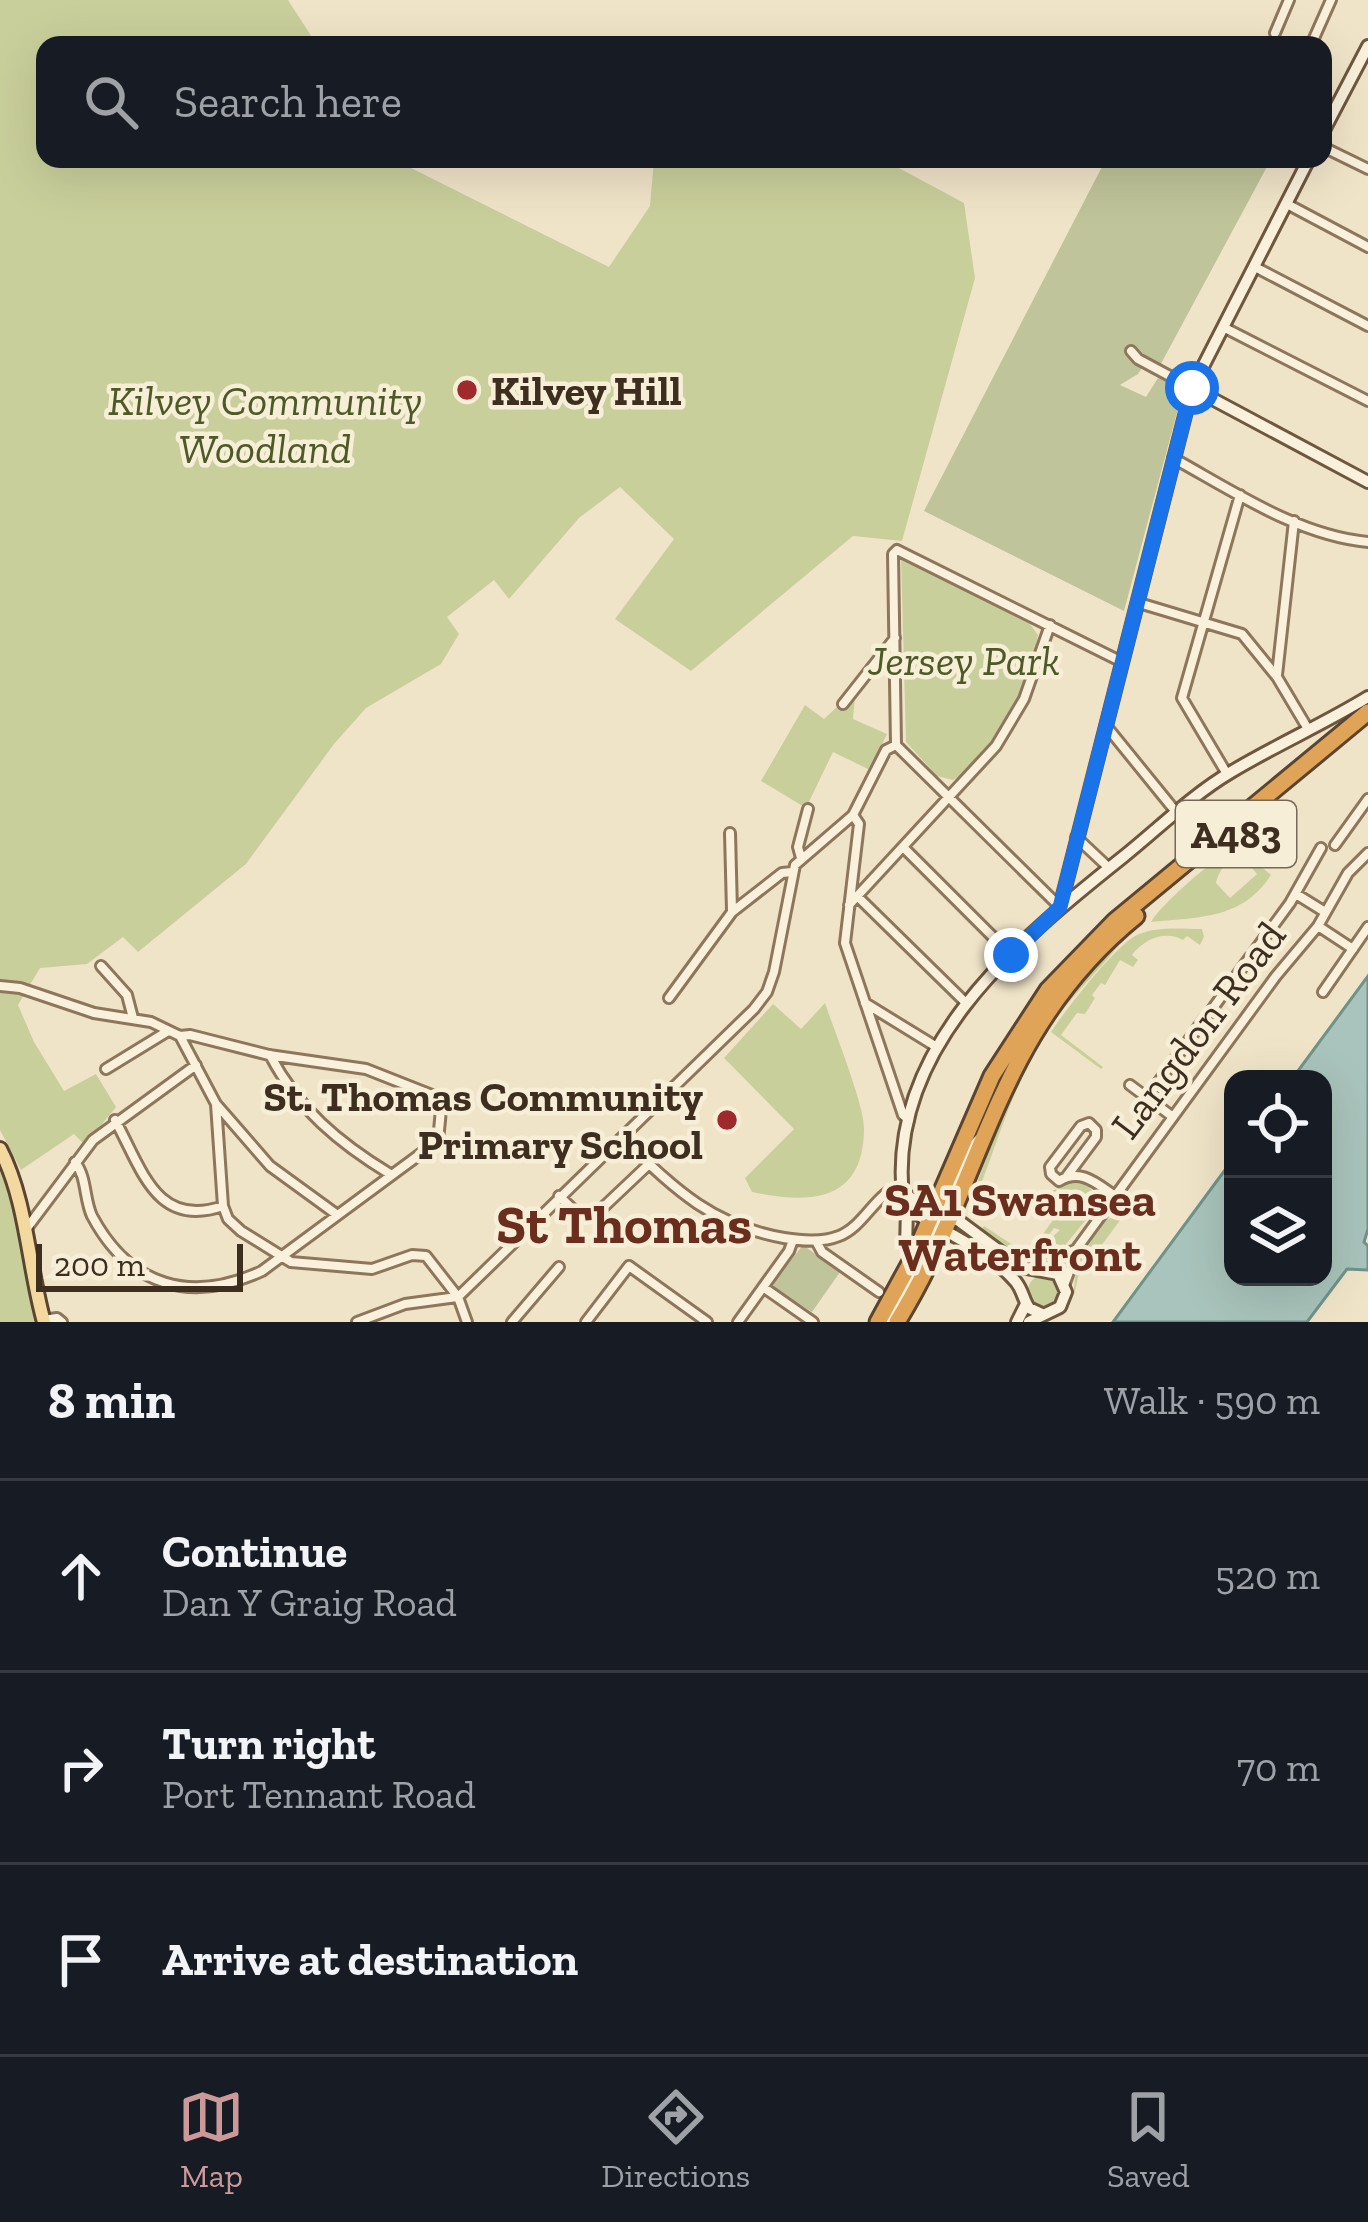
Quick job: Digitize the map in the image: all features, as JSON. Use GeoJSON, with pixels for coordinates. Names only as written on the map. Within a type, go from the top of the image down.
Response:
{"type":"FeatureCollection","features":[{"type":"Feature","properties":{"kind":"highway","name":"A483"},"geometry":{"type":"LineString","coordinates":[[897,1322],[992,1076],[1048,990],[1115,921],[1368,712]]}},
{"type":"Feature","properties":{"kind":"highway","name":"A483"},"geometry":{"type":"LineString","coordinates":[[878,1322],[940,1219],[1028,1040],[1086,964],[1130,921],[1368,725]]}},
{"type":"Feature","properties":{"kind":"main road"},"geometry":{"type":"LineString","coordinates":[[0,1149],[16,1190],[43,1321]]}},
{"type":"Feature","properties":{"kind":"street"},"geometry":{"type":"LineString","coordinates":[[1275,34],[1289,0]]}},
{"type":"Feature","properties":{"kind":"street"},"geometry":{"type":"LineString","coordinates":[[1314,36],[1331,0]]}},
{"type":"Feature","properties":{"kind":"street"},"geometry":{"type":"LineString","coordinates":[[1332,115],[1368,46]]}},
{"type":"Feature","properties":{"kind":"street"},"geometry":{"type":"LineString","coordinates":[[1332,152],[1368,170]]}},
{"type":"Feature","properties":{"kind":"street"},"geometry":{"type":"LineString","coordinates":[[1060,907],[1192,388],[1305,168]]}},
{"type":"Feature","properties":{"kind":"street"},"geometry":{"type":"LineString","coordinates":[[1287,205],[1368,247]]}},
{"type":"Feature","properties":{"kind":"street"},"geometry":{"type":"LineString","coordinates":[[1255,267],[1368,326]]}},
{"type":"Feature","properties":{"kind":"street"},"geometry":{"type":"LineString","coordinates":[[1223,327],[1368,401]]}},
{"type":"Feature","properties":{"kind":"street"},"geometry":{"type":"LineString","coordinates":[[1131,351],[1158,371],[1368,482]]}},
{"type":"Feature","properties":{"kind":"street"},"geometry":{"type":"LineString","coordinates":[[1173,458],[1294,521],[1336,539],[1368,542]]}},
{"type":"Feature","properties":{"kind":"street"},"geometry":{"type":"LineString","coordinates":[[1227,774],[1182,698],[1240,495]]}},
{"type":"Feature","properties":{"kind":"street"},"geometry":{"type":"LineString","coordinates":[[1277,677],[1294,521]]}},
{"type":"Feature","properties":{"kind":"street"},"geometry":{"type":"LineString","coordinates":[[1060,907],[896,745],[893,554],[897,550],[1120,661]]}},
{"type":"Feature","properties":{"kind":"street"},"geometry":{"type":"LineString","coordinates":[[1138,603],[1242,634],[1277,677],[1308,729]]}},
{"type":"Feature","properties":{"kind":"street"},"geometry":{"type":"LineString","coordinates":[[849,905],[996,746],[1033,679],[1050,626]]}},
{"type":"Feature","properties":{"kind":"street"},"geometry":{"type":"LineString","coordinates":[[843,704],[896,637]]}},
{"type":"Feature","properties":{"kind":"street"},"geometry":{"type":"LineString","coordinates":[[914,1258],[906,1248],[903,1190],[909,1120],[934,1046],[965,1002],[1060,907],[1227,774],[1368,697]]}},
{"type":"Feature","properties":{"kind":"street"},"geometry":{"type":"LineString","coordinates":[[1107,727],[1177,813]]}},
{"type":"Feature","properties":{"kind":"street"},"geometry":{"type":"LineString","coordinates":[[357,1322],[405,1304],[458,1297],[767,992],[792,872],[801,858],[853,815],[886,750],[896,745]]}},
{"type":"Feature","properties":{"kind":"street"},"geometry":{"type":"LineString","coordinates":[[1336,845],[1368,800]]}},
{"type":"Feature","properties":{"kind":"street"},"geometry":{"type":"LineString","coordinates":[[801,858],[798,847],[808,809]]}},
{"type":"Feature","properties":{"kind":"street"},"geometry":{"type":"LineString","coordinates":[[853,815],[860,824],[844,943],[903,1115],[909,1120]]}},
{"type":"Feature","properties":{"kind":"street"},"geometry":{"type":"LineString","coordinates":[[730,833],[732,912]]}},
{"type":"Feature","properties":{"kind":"street"},"geometry":{"type":"LineString","coordinates":[[1076,837],[1108,868]]}},
{"type":"Feature","properties":{"kind":"street"},"geometry":{"type":"LineString","coordinates":[[903,847],[1011,955]]}},
{"type":"Feature","properties":{"kind":"street"},"geometry":{"type":"LineString","coordinates":[[1147,1098],[1296,894],[1322,848]]}},
{"type":"Feature","properties":{"kind":"street","name":"Langdon Road"},"geometry":{"type":"LineString","coordinates":[[1065,1283],[1078,1246],[1318,926],[1348,873],[1368,853]]}},
{"type":"Feature","properties":{"kind":"street"},"geometry":{"type":"LineString","coordinates":[[669,998],[732,912],[782,873],[792,872]]}},
{"type":"Feature","properties":{"kind":"street"},"geometry":{"type":"LineString","coordinates":[[1296,894],[1324,912]]}},
{"type":"Feature","properties":{"kind":"street"},"geometry":{"type":"LineString","coordinates":[[856,896],[965,1002]]}},
{"type":"Feature","properties":{"kind":"street"},"geometry":{"type":"LineString","coordinates":[[1318,926],[1353,949]]}},
{"type":"Feature","properties":{"kind":"street"},"geometry":{"type":"LineString","coordinates":[[1323,992],[1368,928]]}},
{"type":"Feature","properties":{"kind":"street"},"geometry":{"type":"LineString","coordinates":[[101,966],[127,994],[133,1018]]}},
{"type":"Feature","properties":{"kind":"street"},"geometry":{"type":"LineString","coordinates":[[0,986],[269,1055],[366,1070],[442,1099],[438,1141],[281,1257],[230,1286],[190,1289],[162,1281],[129,1263],[110,1246],[89,1211],[80,1167],[74,1162]]}},
{"type":"Feature","properties":{"kind":"street"},"geometry":{"type":"LineString","coordinates":[[865,1003],[934,1046]]}},
{"type":"Feature","properties":{"kind":"street"},"geometry":{"type":"LineString","coordinates":[[174,1033],[216,1104],[270,1166],[336,1214]]}},
{"type":"Feature","properties":{"kind":"street"},"geometry":{"type":"LineString","coordinates":[[106,1069],[174,1033]]}},
{"type":"Feature","properties":{"kind":"street"},"geometry":{"type":"LineString","coordinates":[[269,1055],[292,1095],[313,1117],[391,1174]]}},
{"type":"Feature","properties":{"kind":"street"},"geometry":{"type":"LineString","coordinates":[[23,1233],[74,1162],[115,1120],[196,1065]]}},
{"type":"Feature","properties":{"kind":"street"},"geometry":{"type":"LineString","coordinates":[[1130,1085],[1172,1118]]}},
{"type":"Feature","properties":{"kind":"street"},"geometry":{"type":"LineString","coordinates":[[216,1104],[223,1206],[241,1231],[291,1262],[372,1269],[418,1253],[426,1256],[458,1297],[467,1322]]}},
{"type":"Feature","properties":{"kind":"street"},"geometry":{"type":"LineString","coordinates":[[115,1120],[155,1193],[169,1206],[202,1213],[223,1206]]}},
{"type":"Feature","properties":{"kind":"street"},"geometry":{"type":"LineString","coordinates":[[1089,1123],[1097,1133],[1067,1176],[1054,1179],[1051,1167],[1081,1126],[1089,1123]]}},
{"type":"Feature","properties":{"kind":"street"},"geometry":{"type":"LineString","coordinates":[[621,1138],[696,1206],[746,1229],[793,1240],[842,1235],[888,1191],[903,1190],[1006,1272],[1042,1313]]}},
{"type":"Feature","properties":{"kind":"street"},"geometry":{"type":"LineString","coordinates":[[1079,1160],[1085,1176]]}},
{"type":"Feature","properties":{"kind":"street"},"geometry":{"type":"LineString","coordinates":[[559,1196],[581,1217],[592,1217],[649,1164]]}},
{"type":"Feature","properties":{"kind":"street"},"geometry":{"type":"LineString","coordinates":[[1067,1176],[1085,1176],[1115,1196]]}},
{"type":"Feature","properties":{"kind":"street"},"geometry":{"type":"LineString","coordinates":[[907,1208],[940,1219],[1021,1268],[1041,1271],[1065,1283],[1064,1302],[1029,1322]]}},
{"type":"Feature","properties":{"kind":"street"},"geometry":{"type":"LineString","coordinates":[[887,1322],[940,1219]]}},
{"type":"Feature","properties":{"kind":"street"},"geometry":{"type":"LineString","coordinates":[[738,1322],[793,1240]]}},
{"type":"Feature","properties":{"kind":"street"},"geometry":{"type":"LineString","coordinates":[[816,1241],[822,1252],[879,1292]]}},
{"type":"Feature","properties":{"kind":"street","name":"Langdon Road"},"geometry":{"type":"LineString","coordinates":[[1041,1271],[1078,1246]]}},
{"type":"Feature","properties":{"kind":"street"},"geometry":{"type":"LineString","coordinates":[[591,1320],[627,1266],[707,1322]]}},
{"type":"Feature","properties":{"kind":"street"},"geometry":{"type":"LineString","coordinates":[[512,1322],[559,1267]]}},
{"type":"Feature","properties":{"kind":"street"},"geometry":{"type":"LineString","coordinates":[[1018,1322],[1026,1280],[1041,1271]]}},
{"type":"Feature","properties":{"kind":"street"},"geometry":{"type":"LineString","coordinates":[[763,1287],[813,1322]]}},
{"type":"Feature","properties":{"kind":"street"},"geometry":{"type":"LineString","coordinates":[[43,1321],[57,1318],[62,1322]]}},
{"type":"Feature","properties":{"kind":"green space","name":"Kilvey Community Woodland"},"geometry":{"type":"Polygon","coordinates":[[[0,0],[288,0],[311,36],[36,36],[36,168],[411,168],[609,267],[650,206],[653,168],[899,168],[964,203],[975,278],[902,541],[853,536],[691,671],[615,619],[674,539],[620,487],[579,518],[509,599],[494,580],[447,617],[459,634],[441,664],[366,708],[246,864],[138,952],[123,937],[87,964],[40,968],[18,1005],[34,1042],[64,1091],[96,1074],[116,1107],[85,1145],[74,1134],[21,1170],[0,1130],[0,0]]]}},
{"type":"Feature","properties":{"kind":"green space"},"geometry":{"type":"Polygon","coordinates":[[[1101,168],[1266,168],[1156,373],[1143,366],[1120,385],[1146,397],[1158,378],[1183,390],[1124,611],[924,511],[1101,168]]]}},
{"type":"Feature","properties":{"kind":"green space","name":"Jersey Park"},"geometry":{"type":"Polygon","coordinates":[[[901,558],[1030,624],[1038,635],[1027,675],[998,735],[953,780],[937,776],[906,742],[901,558]]]}},
{"type":"Feature","properties":{"kind":"green space"},"geometry":{"type":"Polygon","coordinates":[[[855,695],[853,719],[887,734],[870,770],[833,752],[806,808],[761,781],[805,705],[824,719],[839,705],[847,709],[855,695]]]}},
{"type":"Feature","properties":{"kind":"green space"},"geometry":{"type":"Polygon","coordinates":[[[1229,850],[1244,852],[1271,875],[1259,890],[1218,914],[1151,922],[1175,895],[1229,850]],[[1244,859],[1238,860],[1225,865],[1216,883],[1230,898],[1257,874],[1244,859]]]}},
{"type":"Feature","properties":{"kind":"green space"},"geometry":{"type":"Polygon","coordinates":[[[1202,929],[1200,945],[1187,936],[1183,940],[1162,936],[1137,949],[1133,967],[1120,960],[1105,985],[1101,983],[1092,995],[1095,998],[1085,1014],[1077,1013],[1061,1035],[1101,1069],[1051,1032],[1128,941],[1152,930],[1202,929]]]}},
{"type":"Feature","properties":{"kind":"green space"},"geometry":{"type":"Polygon","coordinates":[[[1117,948],[1042,1038],[976,1197],[999,1125],[1028,1061],[1046,1031],[1066,1002],[1117,948]]]}},
{"type":"Feature","properties":{"kind":"green space"},"geometry":{"type":"Polygon","coordinates":[[[825,1003],[863,1117],[862,1153],[855,1171],[829,1193],[794,1198],[752,1192],[745,1178],[794,1129],[724,1058],[773,1004],[801,1029],[825,1003]]]}},
{"type":"Feature","properties":{"kind":"green space"},"geometry":{"type":"Polygon","coordinates":[[[0,1167],[5,1167],[8,1177],[38,1322],[0,1322],[0,1167]]]}},
{"type":"Feature","properties":{"kind":"green space"},"geometry":{"type":"Polygon","coordinates":[[[1074,1179],[1102,1200],[1062,1249],[1050,1239],[1060,1230],[1054,1228],[1047,1237],[1043,1234],[1060,1210],[1049,1193],[1056,1189],[1065,1199],[1069,1194],[1057,1188],[1074,1179]]]}},
{"type":"Feature","properties":{"kind":"green space"},"geometry":{"type":"Polygon","coordinates":[[[1124,1215],[1078,1277],[1074,1296],[1076,1273],[1088,1246],[1107,1219],[1124,1215]]]}},
{"type":"Feature","properties":{"kind":"green space"},"geometry":{"type":"Polygon","coordinates":[[[984,1226],[1031,1257],[1044,1239],[1061,1250],[1046,1260],[1029,1262],[981,1230],[984,1226]]]}},
{"type":"Feature","properties":{"kind":"green space"},"geometry":{"type":"Polygon","coordinates":[[[803,1245],[840,1272],[812,1312],[771,1285],[803,1245]]]}},
{"type":"Feature","properties":{"kind":"green space"},"geometry":{"type":"Polygon","coordinates":[[[1044,1275],[1055,1280],[1060,1291],[1055,1302],[1044,1307],[1033,1302],[1028,1291],[1033,1280],[1044,1275]]]}},
{"type":"Feature","properties":{"kind":"water"},"geometry":{"type":"Polygon","coordinates":[[[1368,976],[1368,1229],[1364,1242],[1368,1270],[1347,1269],[1307,1322],[1113,1322],[1224,1171],[1224,1286],[1332,1286],[1332,1070],[1299,1070],[1368,976]]]}},
{"type":"Feature","properties":{"kind":"place","name":"Kilvey Hill"},"geometry":{"type":"Point","coordinates":[467,390]}},
{"type":"Feature","properties":{"kind":"place","name":"St. Thomas Community Primary School"},"geometry":{"type":"Point","coordinates":[727,1120]}},
{"type":"Feature","properties":{"kind":"district","name":"St Thomas"},"geometry":{"type":"Point","coordinates":[624,1224]}},
{"type":"Feature","properties":{"kind":"district","name":"SA1 Swansea Waterfront"},"geometry":{"type":"Point","coordinates":[1020,1226]}},
{"type":"Feature","properties":{"kind":"route"},"geometry":{"type":"LineString","coordinates":[[1011,955],[1060,907],[1192,388]]}}]}
